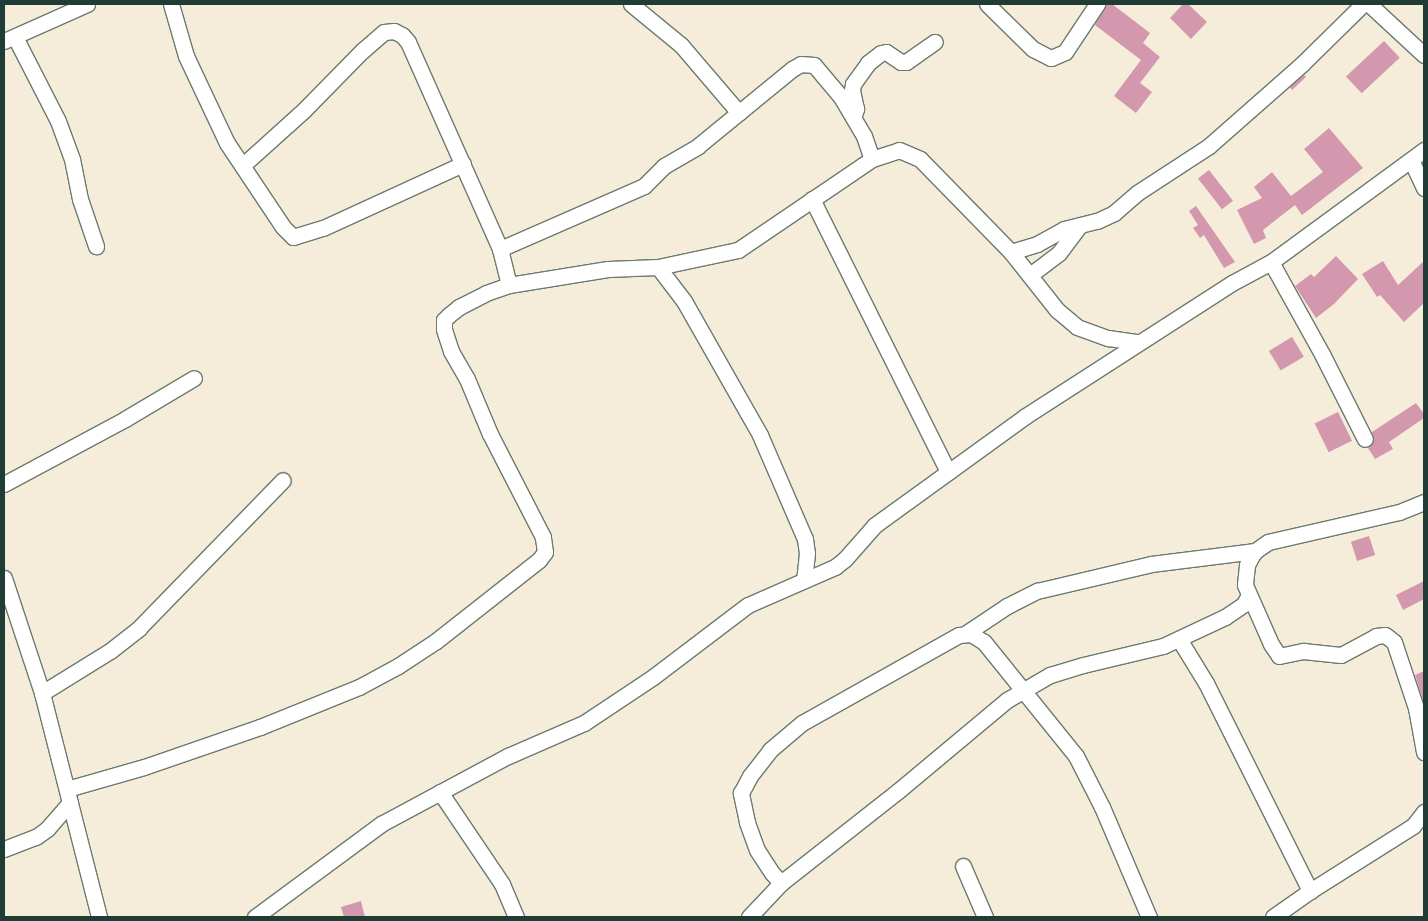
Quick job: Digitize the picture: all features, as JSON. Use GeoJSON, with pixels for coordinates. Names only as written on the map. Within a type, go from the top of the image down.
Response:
{"type":"FeatureCollection","features":[{"type":"Feature","properties":{"kind":"street"},"geometry":{"type":"LineString","coordinates":[[87,4],[9,39],[58,121],[72,159],[80,199],[96,246]]}},
{"type":"Feature","properties":{"kind":"street"},"geometry":{"type":"LineString","coordinates":[[171,4],[186,56],[227,143],[282,227],[293,237],[322,228],[463,164]]}},
{"type":"Feature","properties":{"kind":"street"},"geometry":{"type":"LineString","coordinates":[[631,4],[680,45],[739,114]]}},
{"type":"Feature","properties":{"kind":"street"},"geometry":{"type":"LineString","coordinates":[[987,4],[1033,49],[1051,58],[1065,52],[1098,4]]}},
{"type":"Feature","properties":{"kind":"street"},"geometry":{"type":"LineString","coordinates":[[1011,252],[1037,244],[1064,228],[1079,226],[1114,213],[1137,193],[1209,146],[1371,5],[1424,55]]}},
{"type":"Feature","properties":{"kind":"street"},"geometry":{"type":"LineString","coordinates":[[243,165],[304,110],[362,51],[384,32],[394,31],[402,35],[408,42],[500,249],[509,284]]}},
{"type":"Feature","properties":{"kind":"street"},"geometry":{"type":"LineString","coordinates":[[853,117],[856,109],[852,90],[853,84],[868,63],[881,52],[886,52],[901,62],[906,62],[935,42]]}},
{"type":"Feature","properties":{"kind":"street"},"geometry":{"type":"LineString","coordinates":[[500,249],[644,186],[664,166],[698,146],[792,69],[807,63],[814,65],[822,73],[853,117],[864,136],[872,159]]}},
{"type":"Feature","properties":{"kind":"street"},"geometry":{"type":"LineString","coordinates":[[4,849],[36,837],[48,829],[69,796],[144,767],[260,727],[359,687],[398,666],[436,641],[539,560],[545,552],[543,536],[490,434],[467,379],[451,352],[444,329],[444,320],[458,307],[509,284],[608,269],[658,267],[738,250],[872,159],[899,150],[920,159],[1011,252],[1057,310],[1077,327],[1108,338],[1138,342]]}},
{"type":"Feature","properties":{"kind":"street"},"geometry":{"type":"LineString","coordinates":[[255,917],[381,824],[508,756],[584,723],[653,677],[748,605],[840,563],[875,525],[1024,417],[1232,283],[1271,262],[1424,150]]}},
{"type":"Feature","properties":{"kind":"street"},"geometry":{"type":"LineString","coordinates":[[1411,160],[1424,188]]}},
{"type":"Feature","properties":{"kind":"street"},"geometry":{"type":"LineString","coordinates":[[812,199],[948,472]]}},
{"type":"Feature","properties":{"kind":"street"},"geometry":{"type":"LineString","coordinates":[[1030,275],[1059,252],[1079,226]]}},
{"type":"Feature","properties":{"kind":"street"},"geometry":{"type":"LineString","coordinates":[[1271,262],[1322,354],[1365,439]]}},
{"type":"Feature","properties":{"kind":"street"},"geometry":{"type":"LineString","coordinates":[[658,267],[684,301],[760,435],[805,540],[807,553],[804,580]]}},
{"type":"Feature","properties":{"kind":"street"},"geometry":{"type":"LineString","coordinates":[[4,484],[125,419],[194,378]]}},
{"type":"Feature","properties":{"kind":"street"},"geometry":{"type":"LineString","coordinates":[[42,693],[110,651],[139,628],[283,480]]}},
{"type":"Feature","properties":{"kind":"street"},"geometry":{"type":"LineString","coordinates":[[1424,502],[1399,512],[1268,542],[1255,551],[1247,565],[1246,585],[1249,596],[1275,653],[1279,656],[1303,651],[1341,655],[1376,636],[1384,635],[1394,642],[1416,708],[1424,752]]}},
{"type":"Feature","properties":{"kind":"street"},"geometry":{"type":"LineString","coordinates":[[965,634],[1006,606],[1037,591],[1151,564],[1255,551]]}},
{"type":"Feature","properties":{"kind":"street"},"geometry":{"type":"LineString","coordinates":[[4,578],[9,612],[42,693],[99,917]]}},
{"type":"Feature","properties":{"kind":"street"},"geometry":{"type":"LineString","coordinates":[[749,917],[781,883],[898,791],[982,720],[1023,691],[1050,675],[1163,646],[1225,617],[1244,604],[1249,596]]}},
{"type":"Feature","properties":{"kind":"street"},"geometry":{"type":"LineString","coordinates":[[781,883],[757,850],[745,816],[742,794],[750,776],[770,750],[802,724],[959,635],[971,634],[984,642],[1076,756],[1102,807],[1149,917]]}},
{"type":"Feature","properties":{"kind":"street"},"geometry":{"type":"LineString","coordinates":[[1179,639],[1206,683],[1310,891]]}},
{"type":"Feature","properties":{"kind":"street"},"geometry":{"type":"LineString","coordinates":[[440,792],[502,884],[516,917]]}},
{"type":"Feature","properties":{"kind":"street"},"geometry":{"type":"LineString","coordinates":[[1272,917],[1412,826],[1424,812]]}},
{"type":"Feature","properties":{"kind":"street"},"geometry":{"type":"LineString","coordinates":[[963,866],[985,917]]}},
{"type":"Feature","properties":{"kind":"building"},"geometry":{"type":"Polygon","coordinates":[[[1106,4],[1112,4],[1150,33],[1143,43],[1160,57],[1140,83],[1152,92],[1136,113],[1114,96],[1141,60],[1095,25],[1106,4]]]}},
{"type":"Feature","properties":{"kind":"building"},"geometry":{"type":"Polygon","coordinates":[[[1183,4],[1188,4],[1207,22],[1191,39],[1170,18],[1183,4]]]}},
{"type":"Feature","properties":{"kind":"building"},"geometry":{"type":"Polygon","coordinates":[[[1384,41],[1400,58],[1362,93],[1346,76],[1384,41]]]}},
{"type":"Feature","properties":{"kind":"building"},"geometry":{"type":"Polygon","coordinates":[[[1304,75],[1306,77],[1292,90],[1290,87],[1304,75]]]}},
{"type":"Feature","properties":{"kind":"building"},"geometry":{"type":"Polygon","coordinates":[[[1329,128],[1363,168],[1302,215],[1295,205],[1263,230],[1266,238],[1254,244],[1237,210],[1262,198],[1254,187],[1272,172],[1291,196],[1323,172],[1304,149],[1329,128]]]}},
{"type":"Feature","properties":{"kind":"building"},"geometry":{"type":"Polygon","coordinates":[[[1209,170],[1233,201],[1222,209],[1198,179],[1209,170]]]}},
{"type":"Feature","properties":{"kind":"building"},"geometry":{"type":"Polygon","coordinates":[[[1196,206],[1235,262],[1224,268],[1204,235],[1200,238],[1193,228],[1198,225],[1189,211],[1196,206]]]}},
{"type":"Feature","properties":{"kind":"building"},"geometry":{"type":"Polygon","coordinates":[[[1336,256],[1358,279],[1334,304],[1316,318],[1295,286],[1311,274],[1314,277],[1336,256]]]}},
{"type":"Feature","properties":{"kind":"building"},"geometry":{"type":"Polygon","coordinates":[[[1383,261],[1398,285],[1424,261],[1424,303],[1404,322],[1380,295],[1377,297],[1362,274],[1383,261]]]}},
{"type":"Feature","properties":{"kind":"building"},"geometry":{"type":"Polygon","coordinates":[[[1292,337],[1304,357],[1281,371],[1269,351],[1292,337]]]}},
{"type":"Feature","properties":{"kind":"building"},"geometry":{"type":"Polygon","coordinates":[[[1416,403],[1424,414],[1424,418],[1389,442],[1393,449],[1375,459],[1368,448],[1374,440],[1372,432],[1416,403]]]}},
{"type":"Feature","properties":{"kind":"building"},"geometry":{"type":"Polygon","coordinates":[[[1338,412],[1352,441],[1329,452],[1315,423],[1338,412]]]}},
{"type":"Feature","properties":{"kind":"building"},"geometry":{"type":"Polygon","coordinates":[[[1369,536],[1375,555],[1357,561],[1351,542],[1369,536]]]}},
{"type":"Feature","properties":{"kind":"building"},"geometry":{"type":"Polygon","coordinates":[[[1424,581],[1424,599],[1403,610],[1396,595],[1424,581]]]}},
{"type":"Feature","properties":{"kind":"building"},"geometry":{"type":"Polygon","coordinates":[[[1424,671],[1424,703],[1415,675],[1424,671]]]}},
{"type":"Feature","properties":{"kind":"building"},"geometry":{"type":"Polygon","coordinates":[[[361,901],[365,917],[344,917],[341,907],[361,901]]]}}]}
